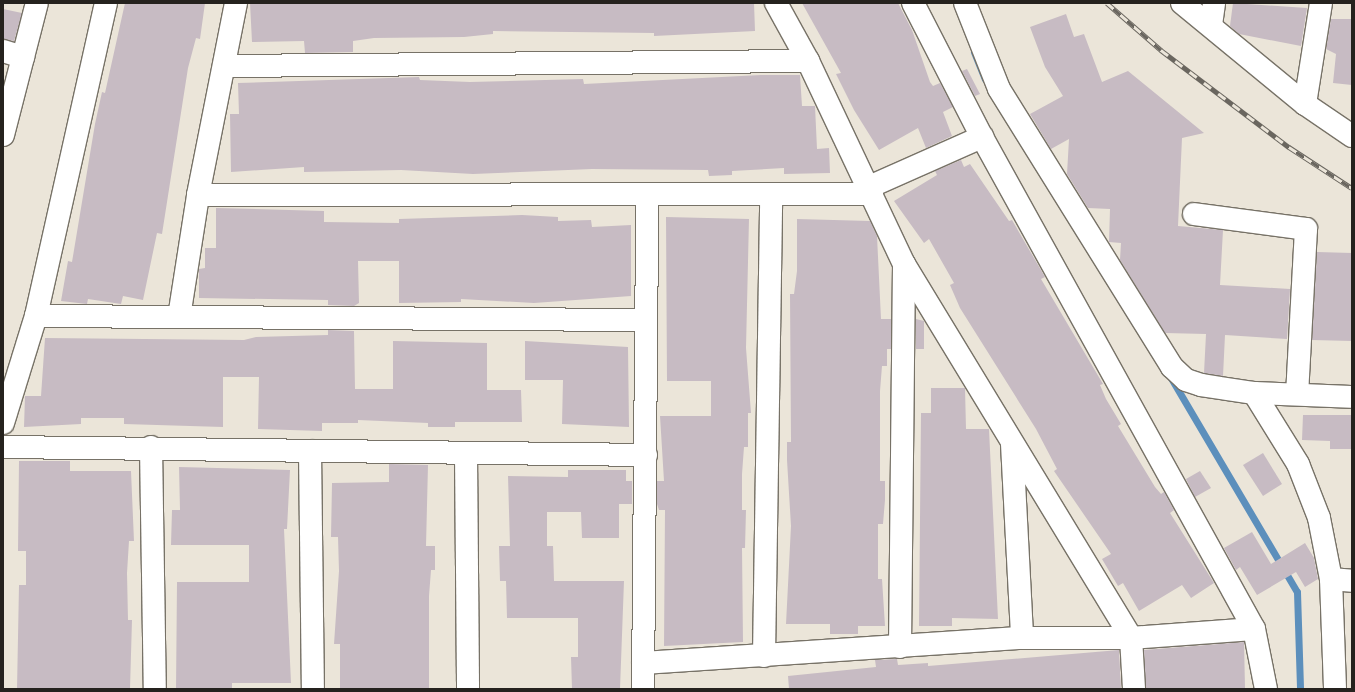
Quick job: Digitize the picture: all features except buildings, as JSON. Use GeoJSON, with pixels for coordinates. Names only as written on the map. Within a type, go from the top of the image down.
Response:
{"type":"FeatureCollection","features":[{"type":"Feature","properties":{"kind":"street"},"geometry":{"type":"LineString","coordinates":[[3,135],[37,3]]}},
{"type":"Feature","properties":{"kind":"street"},"geometry":{"type":"LineString","coordinates":[[3,423],[36,316],[106,3]]}},
{"type":"Feature","properties":{"kind":"street"},"geometry":{"type":"LineString","coordinates":[[179,317],[198,195],[236,3]]}},
{"type":"Feature","properties":{"kind":"street"},"geometry":{"type":"LineString","coordinates":[[776,3],[808,61],[871,190],[904,264],[1131,638],[1134,689]]}},
{"type":"Feature","properties":{"kind":"street"},"geometry":{"type":"LineString","coordinates":[[913,3],[982,137],[1254,629],[1266,689]]}},
{"type":"Feature","properties":{"kind":"street"},"geometry":{"type":"LineString","coordinates":[[965,3],[999,89],[1172,367],[1186,380],[1200,385],[1254,393],[1297,393],[1352,397]]}},
{"type":"Feature","properties":{"kind":"street"},"geometry":{"type":"LineString","coordinates":[[1182,3],[1211,25],[1305,104],[1352,136]]}},
{"type":"Feature","properties":{"kind":"street"},"geometry":{"type":"LineString","coordinates":[[1211,25],[1214,3]]}},
{"type":"Feature","properties":{"kind":"street"},"geometry":{"type":"LineString","coordinates":[[1305,104],[1321,3]]}},
{"type":"Feature","properties":{"kind":"street"},"geometry":{"type":"LineString","coordinates":[[3,51],[23,57]]}},
{"type":"Feature","properties":{"kind":"street"},"geometry":{"type":"LineString","coordinates":[[224,66],[808,61]]}},
{"type":"Feature","properties":{"kind":"street"},"geometry":{"type":"LineString","coordinates":[[198,195],[771,196],[871,190],[982,137]]}},
{"type":"Feature","properties":{"kind":"street"},"geometry":{"type":"LineString","coordinates":[[642,689],[646,455],[644,320],[647,195]]}},
{"type":"Feature","properties":{"kind":"street"},"geometry":{"type":"LineString","coordinates":[[764,656],[771,196]]}},
{"type":"Feature","properties":{"kind":"street"},"geometry":{"type":"LineString","coordinates":[[1194,214],[1306,229],[1297,393]]}},
{"type":"Feature","properties":{"kind":"street"},"geometry":{"type":"LineString","coordinates":[[900,647],[904,264]]}},
{"type":"Feature","properties":{"kind":"street"},"geometry":{"type":"LineString","coordinates":[[36,316],[644,320]]}},
{"type":"Feature","properties":{"kind":"street"},"geometry":{"type":"LineString","coordinates":[[1254,393],[1298,464],[1312,494],[1331,579],[1341,686]]}},
{"type":"Feature","properties":{"kind":"street"},"geometry":{"type":"LineString","coordinates":[[1012,441],[1022,638]]}},
{"type":"Feature","properties":{"kind":"street"},"geometry":{"type":"LineString","coordinates":[[3,447],[152,447],[466,454],[646,455]]}},
{"type":"Feature","properties":{"kind":"street"},"geometry":{"type":"LineString","coordinates":[[152,447],[156,689]]}},
{"type":"Feature","properties":{"kind":"street"},"geometry":{"type":"LineString","coordinates":[[310,451],[313,689]]}},
{"type":"Feature","properties":{"kind":"street"},"geometry":{"type":"LineString","coordinates":[[466,454],[468,689]]}},
{"type":"Feature","properties":{"kind":"street"},"geometry":{"type":"LineString","coordinates":[[1331,579],[1352,580]]}},
{"type":"Feature","properties":{"kind":"street"},"geometry":{"type":"LineString","coordinates":[[643,663],[1022,638],[1131,638],[1254,629]]}},
{"type":"Feature","properties":{"kind":"waterway"},"geometry":{"type":"LineString","coordinates":[[974,52],[985,79]]}},
{"type":"Feature","properties":{"kind":"waterway"},"geometry":{"type":"LineString","coordinates":[[1171,378],[1297,592],[1300,689]]}},
{"type":"Feature","properties":{"kind":"railway"},"geometry":{"type":"LineString","coordinates":[[1107,3],[1161,50],[1289,147],[1352,188]]}}]}
